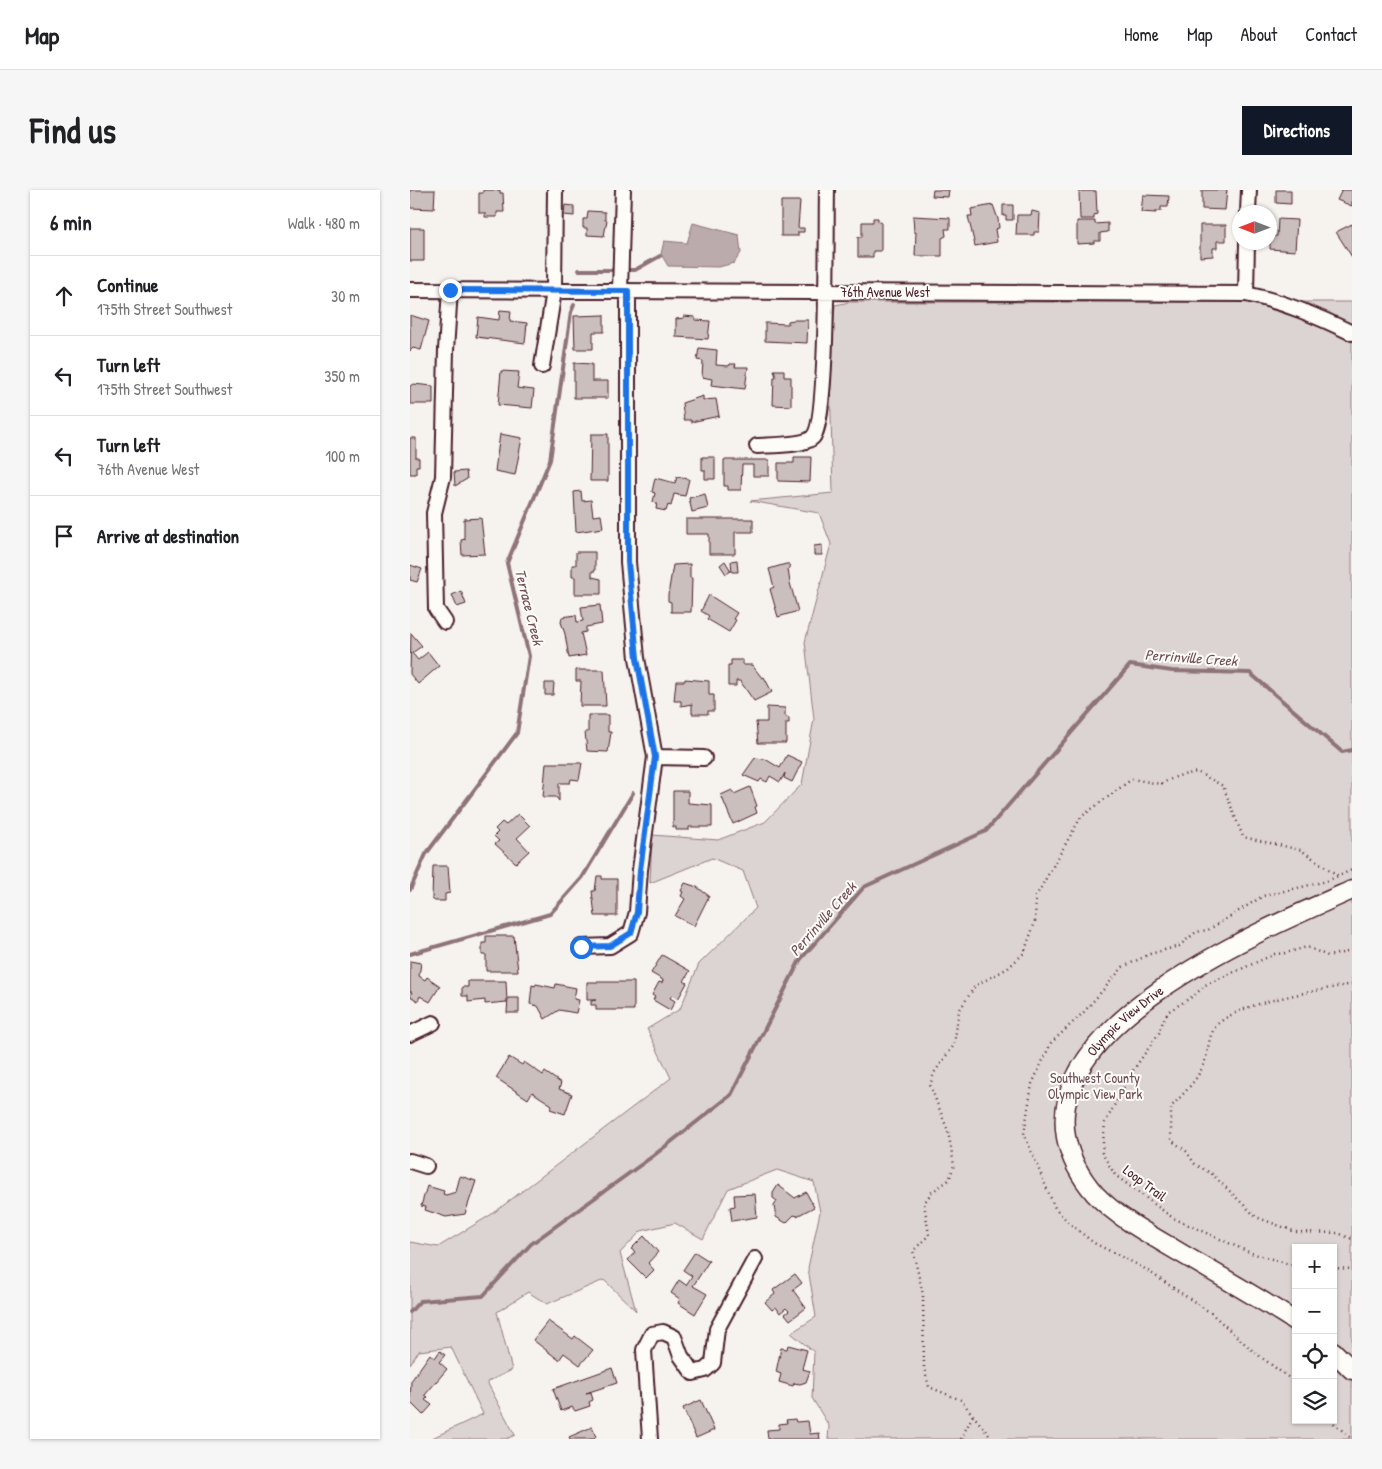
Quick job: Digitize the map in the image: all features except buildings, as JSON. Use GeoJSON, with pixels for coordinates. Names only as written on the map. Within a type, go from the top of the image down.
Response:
{"type":"FeatureCollection","features":[{"type":"Feature","properties":{"kind":"main road","name":"Olympic View Drive"},"geometry":{"type":"LineString","coordinates":[[1292,1320],[1158,1240],[1106,1204],[1086,1182],[1072,1156],[1065,1128],[1065,1108],[1071,1085],[1084,1060],[1104,1035],[1132,1010],[1177,980],[1246,941],[1352,890]]}},
{"type":"Feature","properties":{"kind":"main road"},"geometry":{"type":"LineString","coordinates":[[1337,1355],[1352,1370]]}},
{"type":"Feature","properties":{"kind":"street"},"geometry":{"type":"LineString","coordinates":[[542,366],[554,291],[555,190]]}},
{"type":"Feature","properties":{"kind":"street"},"geometry":{"type":"LineString","coordinates":[[581,947],[610,946],[631,933],[637,912],[640,870],[655,757],[637,658],[628,562],[623,190]]}},
{"type":"Feature","properties":{"kind":"street"},"geometry":{"type":"LineString","coordinates":[[757,446],[805,442],[813,438],[818,428],[823,394],[827,190]]}},
{"type":"Feature","properties":{"kind":"street"},"geometry":{"type":"LineString","coordinates":[[1248,205],[1249,190]]}},
{"type":"Feature","properties":{"kind":"street"},"geometry":{"type":"LineString","coordinates":[[1246,294],[1247,250]]}},
{"type":"Feature","properties":{"kind":"street","name":"76th Avenue West"},"geometry":{"type":"LineString","coordinates":[[410,290],[1246,294],[1276,300],[1352,333]]}},
{"type":"Feature","properties":{"kind":"street"},"geometry":{"type":"LineString","coordinates":[[445,622],[436,609],[434,513],[443,477],[446,350],[450,290]]}},
{"type":"Feature","properties":{"kind":"street"},"geometry":{"type":"LineString","coordinates":[[655,757],[704,758]]}},
{"type":"Feature","properties":{"kind":"street"},"geometry":{"type":"LineString","coordinates":[[410,1034],[434,1024]]}},
{"type":"Feature","properties":{"kind":"street"},"geometry":{"type":"LineString","coordinates":[[410,1161],[426,1166]]}},
{"type":"Feature","properties":{"kind":"street"},"geometry":{"type":"LineString","coordinates":[[650,1439],[644,1350],[652,1334],[663,1332],[674,1337],[681,1356],[693,1373],[705,1370],[713,1363],[717,1328],[755,1259]]}},
{"type":"Feature","properties":{"kind":"path"},"geometry":{"type":"LineString","coordinates":[[992,1439],[961,1400],[929,1387],[924,1368],[923,1295],[913,1251],[929,1236],[924,1203],[932,1192],[949,1180],[954,1165],[948,1131],[930,1085],[934,1073],[954,1045],[959,1011],[975,986],[1008,968],[1024,953],[1035,922],[1036,896],[1081,817],[1132,779],[1160,784],[1178,776],[1196,772],[1223,786],[1243,837],[1301,850],[1340,876]]}},
{"type":"Feature","properties":{"kind":"path"},"geometry":{"type":"LineString","coordinates":[[1292,1380],[1254,1352],[1211,1314],[1142,1267],[1094,1243],[1068,1223],[1054,1208],[1024,1134],[1032,1084],[1051,1043],[1083,1012],[1123,967],[1150,954],[1179,946],[1196,932],[1208,930],[1263,896],[1290,891],[1340,876],[1352,870]]}},
{"type":"Feature","properties":{"kind":"path","name":"Loop Trail"},"geometry":{"type":"LineString","coordinates":[[1292,1265],[1251,1252],[1173,1218],[1115,1175],[1102,1153],[1105,1123],[1132,1072],[1159,1033],[1162,1021],[1169,1011],[1195,995],[1205,985],[1275,954],[1307,947],[1328,956],[1352,950]]}},
{"type":"Feature","properties":{"kind":"path"},"geometry":{"type":"LineString","coordinates":[[1352,984],[1250,1006],[1217,1025],[1209,1040],[1205,1060],[1194,1083],[1171,1107],[1171,1140],[1186,1151],[1195,1164],[1212,1174],[1256,1217],[1296,1232],[1338,1233],[1352,1239]]}},
{"type":"Feature","properties":{"kind":"path"},"geometry":{"type":"LineString","coordinates":[[1337,1268],[1352,1269]]}},
{"type":"Feature","properties":{"kind":"path"},"geometry":{"type":"LineString","coordinates":[[961,1439],[973,1415]]}},
{"type":"Feature","properties":{"kind":"path"},"geometry":{"type":"LineString","coordinates":[[1335,1424],[1352,1439]]}},
{"type":"Feature","properties":{"kind":"green space","name":"Southwest County Olympic View Park"},"geometry":{"type":"Polygon","coordinates":[[[850,302],[1352,302],[1352,1439],[828,1439],[829,1426],[812,1398],[814,1352],[791,1333],[816,1317],[808,1268],[820,1212],[814,1182],[777,1170],[728,1189],[703,1239],[675,1223],[641,1231],[620,1253],[636,1311],[604,1280],[547,1304],[528,1292],[497,1312],[512,1370],[487,1382],[515,1435],[506,1439],[430,1439],[483,1414],[451,1347],[419,1351],[410,1364],[410,1242],[438,1247],[492,1214],[671,1078],[647,1029],[680,1009],[699,964],[756,908],[743,871],[712,858],[650,883],[652,835],[718,840],[765,822],[802,784],[814,719],[805,642],[831,544],[819,513],[750,501],[833,493],[830,379],[835,305],[850,302]]]}},
{"type":"Feature","properties":{"kind":"shaded area"},"geometry":{"type":"Polygon","coordinates":[[[693,223],[739,235],[741,253],[734,263],[719,267],[668,266],[661,254],[664,241],[687,243],[693,223]]]}},
{"type":"Feature","properties":{"kind":"waterway","name":"Terrace Creek"},"geometry":{"type":"LineString","coordinates":[[624,270],[635,270],[660,256]]}},
{"type":"Feature","properties":{"kind":"waterway","name":"Terrace Creek"},"geometry":{"type":"LineString","coordinates":[[579,270],[617,270]]}},
{"type":"Feature","properties":{"kind":"waterway","name":"Terrace Creek"},"geometry":{"type":"LineString","coordinates":[[410,890],[426,854],[517,733],[529,656],[507,563],[550,460],[571,312],[574,305]]}},
{"type":"Feature","properties":{"kind":"waterway","name":"Perrinville Creek"},"geometry":{"type":"LineString","coordinates":[[410,1312],[420,1301],[483,1296],[531,1244],[653,1156],[731,1095],[800,960],[864,887],[986,831],[1130,665],[1172,671],[1250,673],[1342,752],[1352,750]]}},
{"type":"Feature","properties":{"kind":"waterway"},"geometry":{"type":"LineString","coordinates":[[410,954],[550,914],[582,878],[633,793]]}},
{"type":"Feature","properties":{"kind":"route"},"geometry":{"type":"LineString","coordinates":[[450,290],[628,291],[628,562],[637,658],[655,757],[640,870],[637,912],[631,933],[610,946],[581,947]]}}]}
